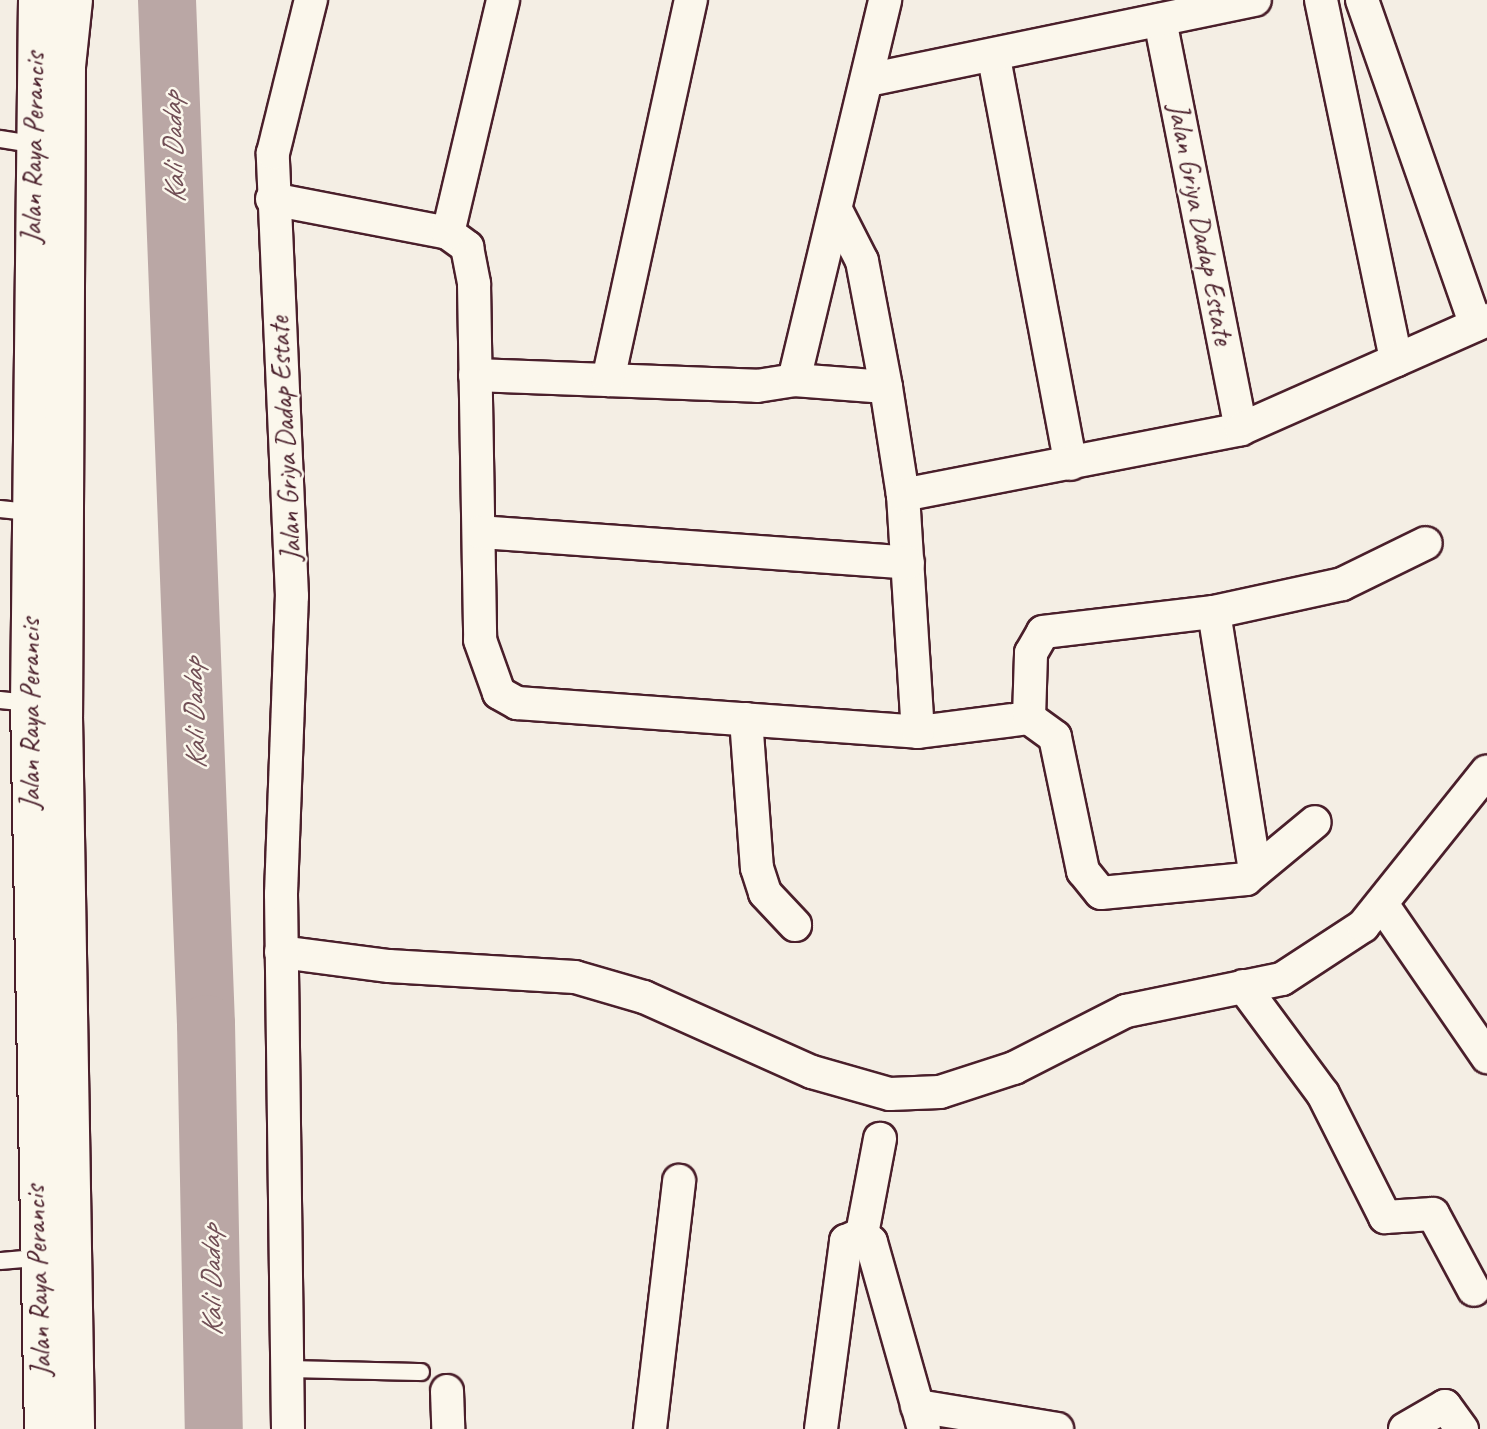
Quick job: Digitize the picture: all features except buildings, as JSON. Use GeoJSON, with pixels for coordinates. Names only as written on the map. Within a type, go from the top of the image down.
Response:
{"type":"FeatureCollection","features":[{"type":"Feature","properties":{"kind":"street","name":"Jalan Raya Perancis"},"geometry":{"type":"LineString","coordinates":[[38,0],[16,142],[15,701],[18,1260],[44,1429]]}},
{"type":"Feature","properties":{"kind":"street","name":"Jalan Raya Perancis"},"geometry":{"type":"LineString","coordinates":[[73,0],[66,80],[63,717],[75,1429]]}},
{"type":"Feature","properties":{"kind":"street","name":"Jalan Griya Dadap Estate"},"geometry":{"type":"LineString","coordinates":[[288,1429],[281,952],[290,556],[272,199],[273,153],[311,0]]}},
{"type":"Feature","properties":{"kind":"street"},"geometry":{"type":"LineString","coordinates":[[448,233],[503,0]]}},
{"type":"Feature","properties":{"kind":"street"},"geometry":{"type":"LineString","coordinates":[[608,380],[691,0]]}},
{"type":"Feature","properties":{"kind":"street"},"geometry":{"type":"LineString","coordinates":[[794,380],[868,80],[884,0]]}},
{"type":"Feature","properties":{"kind":"street"},"geometry":{"type":"LineString","coordinates":[[868,80],[994,58],[1255,0]]}},
{"type":"Feature","properties":{"kind":"street"},"geometry":{"type":"LineString","coordinates":[[1321,0],[1396,360]]}},
{"type":"Feature","properties":{"kind":"street"},"geometry":{"type":"LineString","coordinates":[[903,495],[1241,429],[1482,323],[1362,0]]}},
{"type":"Feature","properties":{"kind":"street","name":"Jalan Griya Dadap Estate"},"geometry":{"type":"LineString","coordinates":[[1160,20],[1241,429]]}},
{"type":"Feature","properties":{"kind":"street"},"geometry":{"type":"LineString","coordinates":[[994,58],[1071,464]]}},
{"type":"Feature","properties":{"kind":"street"},"geometry":{"type":"LineString","coordinates":[[272,199],[448,233],[467,247],[473,265],[480,640],[499,693],[536,705],[918,732],[1029,718],[1055,737],[1083,871],[1101,893],[1246,879],[1315,822]]}},
{"type":"Feature","properties":{"kind":"street"},"geometry":{"type":"LineString","coordinates":[[836,210],[862,261],[903,495],[918,732]]}},
{"type":"Feature","properties":{"kind":"street"},"geometry":{"type":"LineString","coordinates":[[475,374],[757,386],[794,380],[886,387]]}},
{"type":"Feature","properties":{"kind":"street"},"geometry":{"type":"LineString","coordinates":[[480,532],[908,563]]}},
{"type":"Feature","properties":{"kind":"street"},"geometry":{"type":"LineString","coordinates":[[1029,718],[1031,653],[1044,632],[1214,612],[1342,584],[1426,542]]}},
{"type":"Feature","properties":{"kind":"street"},"geometry":{"type":"LineString","coordinates":[[1214,612],[1255,871]]}},
{"type":"Feature","properties":{"kind":"street"},"geometry":{"type":"LineString","coordinates":[[746,719],[757,868],[765,893],[795,925]]}},
{"type":"Feature","properties":{"kind":"street"},"geometry":{"type":"LineString","coordinates":[[281,952],[389,966],[575,977],[645,996],[812,1072],[890,1094],[940,1092],[1014,1068],[1126,1011],[1282,979],[1363,926],[1487,771]]}},
{"type":"Feature","properties":{"kind":"street"},"geometry":{"type":"LineString","coordinates":[[1382,904],[1487,1056]]}},
{"type":"Feature","properties":{"kind":"street"},"geometry":{"type":"LineString","coordinates":[[1243,986],[1323,1094],[1385,1217],[1433,1214],[1474,1290]]}},
{"type":"Feature","properties":{"kind":"street"},"geometry":{"type":"LineString","coordinates":[[862,1234],[880,1139]]}},
{"type":"Feature","properties":{"kind":"street"},"geometry":{"type":"LineString","coordinates":[[650,1429],[679,1181]]}},
{"type":"Feature","properties":{"kind":"street"},"geometry":{"type":"LineString","coordinates":[[862,1234],[872,1242],[920,1417],[1057,1429]]}},
{"type":"Feature","properties":{"kind":"street"},"geometry":{"type":"LineString","coordinates":[[821,1429],[846,1241],[862,1234]]}},
{"type":"Feature","properties":{"kind":"street"},"geometry":{"type":"LineString","coordinates":[[447,1391],[448,1429]]}},
{"type":"Feature","properties":{"kind":"street"},"geometry":{"type":"LineString","coordinates":[[1405,1429],[1445,1406],[1462,1429]]}},
{"type":"Feature","properties":{"kind":"lane"},"geometry":{"type":"LineString","coordinates":[[286,1369],[421,1372]]}},
{"type":"Feature","properties":{"kind":"waterway","name":"Kali Dadap"},"geometry":{"type":"LineString","coordinates":[[167,0],[206,1024],[214,1429]]}}]}
